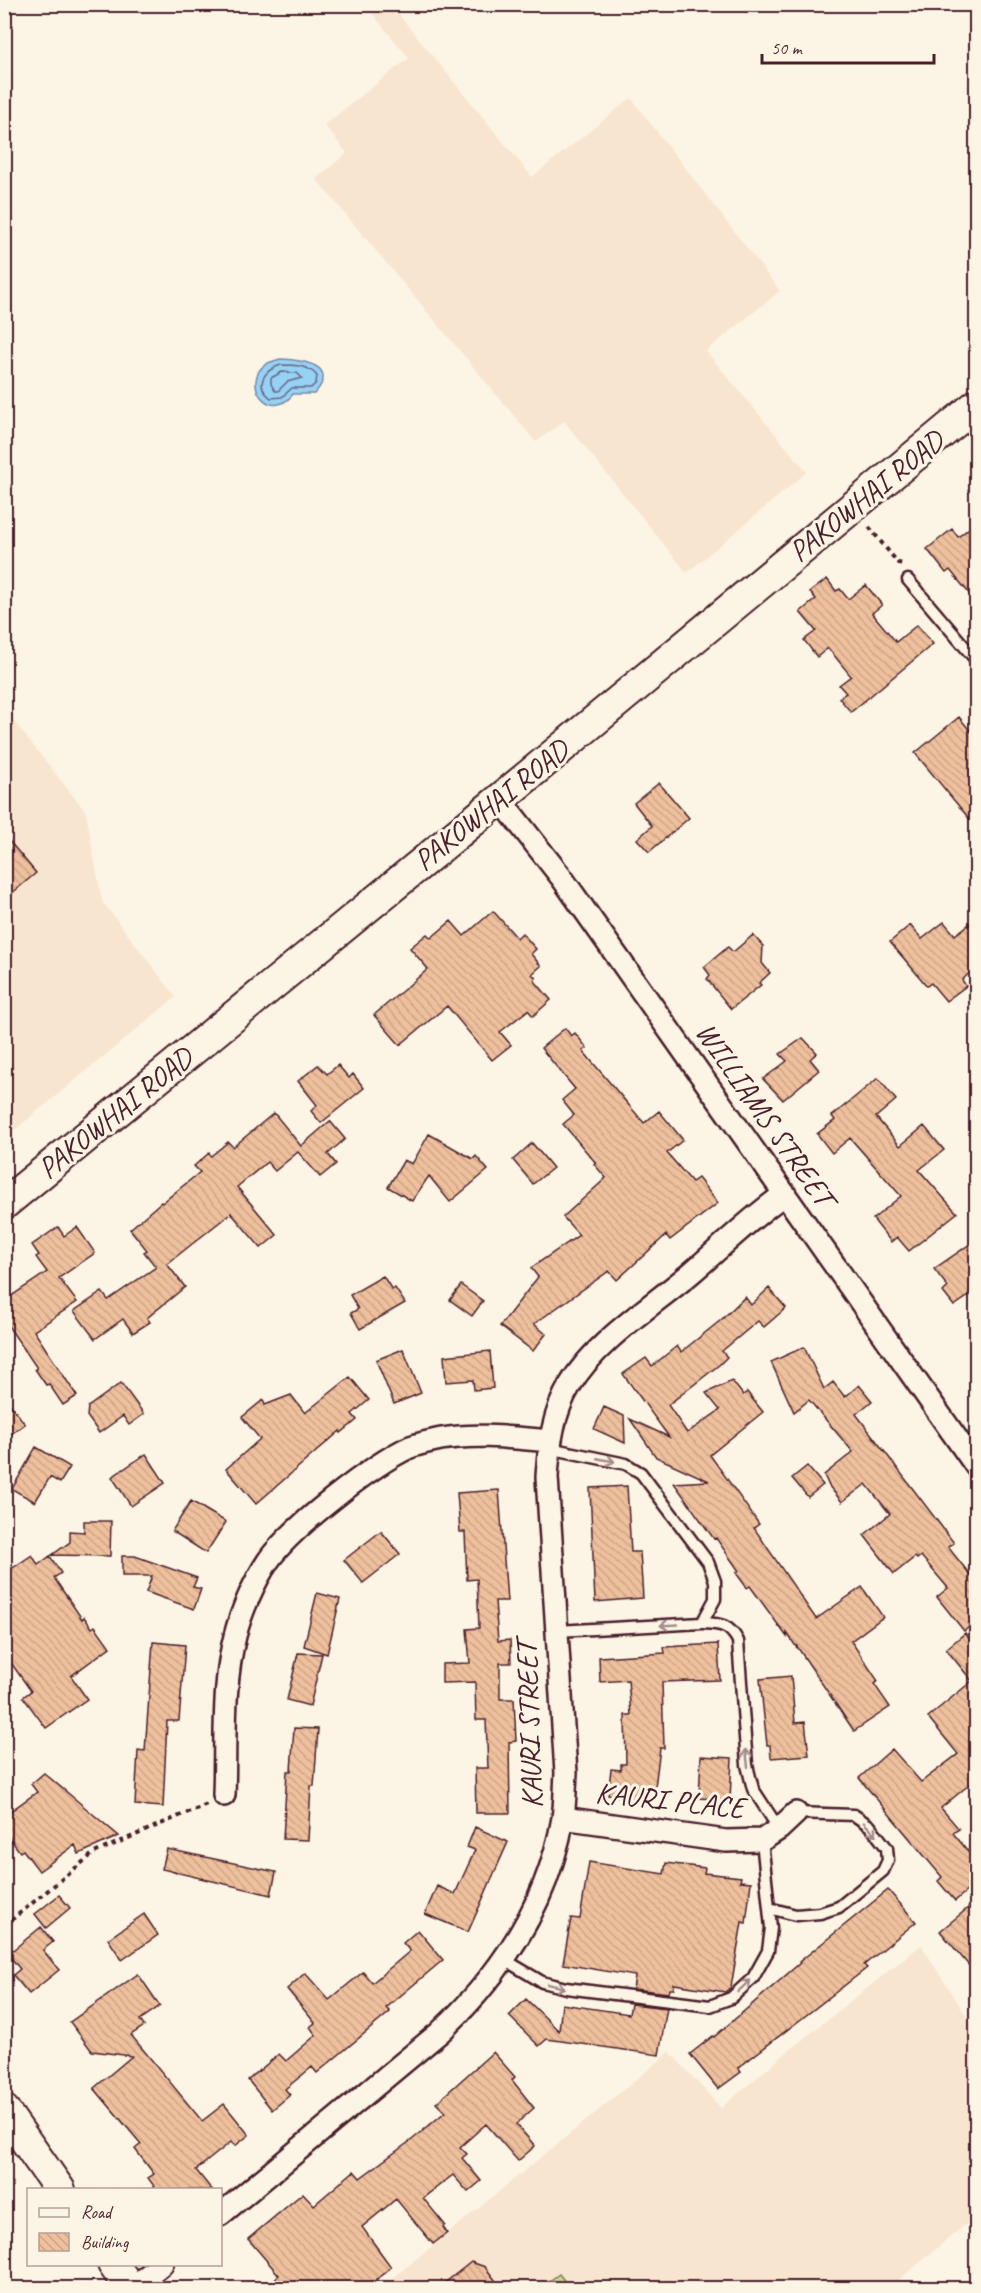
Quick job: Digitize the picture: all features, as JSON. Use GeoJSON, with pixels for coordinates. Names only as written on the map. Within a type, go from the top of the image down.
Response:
{"type":"FeatureCollection","features":[{"type":"Feature","properties":{"kind":"main road","name":"PAKOWHAI ROAD"},"geometry":{"type":"LineString","coordinates":[[4,1204],[500,799],[976,405]]}},
{"type":"Feature","properties":{"kind":"main road"},"geometry":{"type":"LineString","coordinates":[[4,2110],[59,2188]]}},
{"type":"Feature","properties":{"kind":"main road"},"geometry":{"type":"LineString","coordinates":[[114,2266],[131,2289]]}},
{"type":"Feature","properties":{"kind":"street","name":"WILLIAMS STREET"},"geometry":{"type":"LineString","coordinates":[[500,799],[562,878],[976,1466]]}},
{"type":"Feature","properties":{"kind":"street","name":"KAURI STREET"},"geometry":{"type":"LineString","coordinates":[[222,2214],[465,2009],[505,1960],[540,1897],[563,1818],[566,1773],[547,1477],[549,1445],[559,1406],[570,1383],[588,1361],[615,1335],[690,1274],[767,1206],[785,1194]]}},
{"type":"Feature","properties":{"kind":"street"},"geometry":{"type":"LineString","coordinates":[[224,1795],[228,1668],[235,1634],[254,1587],[268,1561],[289,1538],[349,1487],[410,1447],[441,1439],[487,1436],[549,1445]]}},
{"type":"Feature","properties":{"kind":"street","name":"KAURI PLACE"},"geometry":{"type":"LineString","coordinates":[[563,1818],[726,1841],[770,1835],[796,1813]]}},
{"type":"Feature","properties":{"kind":"street"},"geometry":{"type":"LineString","coordinates":[[131,2289],[161,2266]]}},
{"type":"Feature","properties":{"kind":"lane"},"geometry":{"type":"LineString","coordinates":[[908,580],[976,660]]}},
{"type":"Feature","properties":{"kind":"lane"},"geometry":{"type":"LineString","coordinates":[[549,1445],[626,1464],[641,1473],[708,1562],[715,1581],[715,1599],[702,1623]]}},
{"type":"Feature","properties":{"kind":"lane"},"geometry":{"type":"LineString","coordinates":[[505,1960],[542,1982],[566,1988],[710,2006],[731,1998],[753,1978],[768,1951],[771,1928],[770,1835],[747,1765],[738,1641],[733,1630],[720,1624],[702,1623],[557,1631]]}},
{"type":"Feature","properties":{"kind":"lane"},"geometry":{"type":"LineString","coordinates":[[769,1908],[796,1915],[820,1913],[839,1907],[883,1871],[888,1860],[887,1848],[870,1826],[854,1815],[796,1813]]}},
{"type":"Feature","properties":{"kind":"path"},"geometry":{"type":"LineString","coordinates":[[866,524],[898,563],[908,566]]}},
{"type":"Feature","properties":{"kind":"path"},"geometry":{"type":"LineString","coordinates":[[4,1926],[94,1853],[189,1813],[224,1795]]}},
{"type":"Feature","properties":{"kind":"shaded area"},"geometry":{"type":"Polygon","coordinates":[[[365,5],[391,5],[532,177],[631,98],[780,291],[706,351],[807,472],[687,573],[564,421],[536,442],[316,179],[347,153],[324,125],[409,58],[365,5]]]}},
{"type":"Feature","properties":{"kind":"shaded area"},"geometry":{"type":"Polygon","coordinates":[[[4,709],[86,812],[102,901],[176,997],[5,1138],[4,709]]]}},
{"type":"Feature","properties":{"kind":"shaded area"},"geometry":{"type":"Polygon","coordinates":[[[921,1945],[976,2031],[976,2216],[889,2288],[385,2288],[383,2286],[670,2052],[721,2108],[921,1945]]]}},
{"type":"Feature","properties":{"kind":"green space"},"geometry":{"type":"Polygon","coordinates":[[[559,2274],[570,2288],[540,2288],[559,2274]]]}},
{"type":"Feature","properties":{"kind":"water"},"geometry":{"type":"Polygon","coordinates":[[[280,359],[308,363],[321,370],[323,376],[321,384],[314,394],[293,394],[278,404],[270,404],[264,400],[256,387],[259,371],[266,364],[280,359]]]}},
{"type":"Feature","properties":{"kind":"building"},"geometry":{"type":"Polygon","coordinates":[[[952,529],[958,537],[968,529],[976,538],[976,602],[950,570],[946,573],[927,549],[952,529]]]}},
{"type":"Feature","properties":{"kind":"building"},"geometry":{"type":"Polygon","coordinates":[[[827,579],[836,591],[840,589],[848,599],[866,585],[882,605],[872,613],[896,642],[917,625],[933,644],[851,712],[839,698],[846,693],[839,685],[851,676],[828,648],[817,657],[804,640],[816,631],[800,612],[816,599],[810,592],[827,579]]]}},
{"type":"Feature","properties":{"kind":"building"},"geometry":{"type":"Polygon","coordinates":[[[959,717],[976,738],[976,827],[915,753],[959,717]]]}},
{"type":"Feature","properties":{"kind":"building"},"geometry":{"type":"Polygon","coordinates":[[[659,783],[689,818],[649,852],[637,839],[652,826],[634,803],[659,783]]]}},
{"type":"Feature","properties":{"kind":"building"},"geometry":{"type":"Polygon","coordinates":[[[4,835],[36,873],[4,900],[4,835]]]}},
{"type":"Feature","properties":{"kind":"building"},"geometry":{"type":"Polygon","coordinates":[[[493,911],[517,938],[522,933],[536,949],[531,954],[541,966],[532,974],[536,978],[534,980],[551,1000],[533,1016],[528,1010],[500,1032],[511,1045],[492,1060],[447,1006],[400,1045],[374,1015],[428,969],[410,948],[427,934],[431,938],[451,921],[464,936],[493,911]]]}},
{"type":"Feature","properties":{"kind":"building"},"geometry":{"type":"Polygon","coordinates":[[[976,919],[976,967],[962,980],[966,986],[946,1001],[931,983],[927,986],[890,942],[910,925],[922,939],[944,922],[955,935],[976,919]]]}},
{"type":"Feature","properties":{"kind":"building"},"geometry":{"type":"Polygon","coordinates":[[[753,935],[763,946],[762,963],[770,973],[759,983],[761,985],[731,1009],[707,979],[710,975],[704,967],[728,947],[733,952],[753,935]]]}},
{"type":"Feature","properties":{"kind":"building"},"geometry":{"type":"Polygon","coordinates":[[[565,1028],[571,1036],[575,1033],[587,1048],[583,1051],[644,1123],[659,1111],[683,1140],[667,1153],[692,1182],[698,1178],[718,1203],[670,1240],[666,1235],[617,1280],[609,1271],[534,1324],[546,1334],[533,1351],[500,1326],[538,1277],[531,1268],[579,1235],[563,1217],[606,1178],[563,1124],[574,1115],[562,1100],[575,1089],[541,1048],[565,1028]]]}},
{"type":"Feature","properties":{"kind":"building"},"geometry":{"type":"Polygon","coordinates":[[[803,1038],[817,1053],[810,1059],[819,1070],[783,1100],[763,1079],[787,1061],[780,1054],[803,1038]]]}},
{"type":"Feature","properties":{"kind":"building"},"geometry":{"type":"Polygon","coordinates":[[[318,1065],[327,1074],[338,1065],[349,1078],[353,1074],[364,1088],[321,1123],[311,1111],[317,1105],[298,1081],[318,1065]]]}},
{"type":"Feature","properties":{"kind":"building"},"geometry":{"type":"Polygon","coordinates":[[[878,1078],[896,1100],[876,1117],[900,1146],[924,1126],[944,1150],[919,1170],[957,1213],[909,1251],[897,1237],[891,1242],[873,1219],[901,1196],[850,1138],[832,1153],[817,1134],[835,1120],[832,1116],[878,1078]]]}},
{"type":"Feature","properties":{"kind":"building"},"geometry":{"type":"Polygon","coordinates":[[[274,1113],[301,1146],[330,1121],[345,1139],[328,1154],[336,1164],[320,1177],[298,1152],[275,1171],[267,1162],[237,1187],[277,1235],[261,1248],[231,1213],[167,1264],[185,1287],[147,1318],[150,1322],[133,1333],[123,1319],[95,1339],[74,1311],[102,1292],[108,1300],[156,1267],[144,1252],[147,1250],[130,1229],[200,1172],[194,1166],[209,1153],[211,1156],[228,1142],[233,1147],[274,1113]]]}},
{"type":"Feature","properties":{"kind":"building"},"geometry":{"type":"Polygon","coordinates":[[[429,1134],[473,1159],[476,1156],[488,1170],[450,1202],[429,1176],[412,1201],[388,1187],[404,1160],[412,1164],[429,1134]]]}},
{"type":"Feature","properties":{"kind":"building"},"geometry":{"type":"Polygon","coordinates":[[[532,1143],[553,1168],[533,1184],[513,1160],[532,1143]]]}},
{"type":"Feature","properties":{"kind":"building"},"geometry":{"type":"Polygon","coordinates":[[[58,1227],[64,1236],[77,1227],[95,1253],[59,1278],[77,1302],[34,1331],[77,1396],[63,1405],[49,1384],[46,1385],[4,1320],[4,1301],[47,1272],[36,1257],[39,1255],[32,1245],[58,1227]]]}},
{"type":"Feature","properties":{"kind":"building"},"geometry":{"type":"Polygon","coordinates":[[[976,1240],[976,1291],[954,1306],[943,1292],[948,1287],[934,1269],[976,1240]]]}},
{"type":"Feature","properties":{"kind":"building"},"geometry":{"type":"Polygon","coordinates":[[[383,1276],[392,1290],[395,1288],[405,1303],[360,1329],[351,1313],[358,1309],[350,1295],[383,1276]]]}},
{"type":"Feature","properties":{"kind":"building"},"geometry":{"type":"Polygon","coordinates":[[[461,1285],[483,1301],[472,1316],[450,1300],[461,1285]]]}},
{"type":"Feature","properties":{"kind":"building"},"geometry":{"type":"Polygon","coordinates":[[[769,1288],[786,1308],[764,1327],[758,1321],[722,1351],[727,1357],[719,1365],[668,1405],[687,1433],[720,1410],[706,1393],[732,1381],[743,1395],[747,1392],[763,1412],[710,1455],[759,1524],[754,1528],[816,1619],[862,1587],[883,1617],[851,1641],[878,1681],[874,1684],[890,1707],[854,1731],[796,1645],[797,1648],[750,1586],[747,1588],[736,1573],[739,1571],[674,1483],[709,1481],[656,1457],[630,1419],[669,1437],[623,1374],[646,1358],[652,1366],[677,1346],[681,1352],[721,1320],[745,1297],[751,1305],[769,1288]]]}},
{"type":"Feature","properties":{"kind":"building"},"geometry":{"type":"Polygon","coordinates":[[[804,1347],[824,1389],[833,1382],[845,1397],[859,1385],[872,1401],[856,1414],[954,1543],[948,1547],[976,1582],[976,1622],[964,1631],[937,1597],[948,1588],[921,1556],[917,1559],[915,1557],[894,1574],[864,1535],[890,1514],[866,1484],[842,1502],[829,1486],[824,1475],[853,1452],[809,1400],[794,1412],[771,1362],[804,1347]]]}},
{"type":"Feature","properties":{"kind":"building"},"geometry":{"type":"Polygon","coordinates":[[[403,1349],[421,1393],[394,1404],[376,1360],[403,1349]]]}},
{"type":"Feature","properties":{"kind":"building"},"geometry":{"type":"Polygon","coordinates":[[[490,1351],[493,1388],[474,1390],[473,1380],[446,1382],[444,1356],[490,1351]]]}},
{"type":"Feature","properties":{"kind":"building"},"geometry":{"type":"Polygon","coordinates":[[[350,1377],[369,1400],[352,1414],[357,1420],[341,1433],[340,1431],[256,1504],[226,1469],[260,1439],[242,1417],[263,1400],[265,1405],[291,1395],[305,1413],[350,1377]]]}},
{"type":"Feature","properties":{"kind":"building"},"geometry":{"type":"Polygon","coordinates":[[[121,1383],[144,1414],[129,1425],[123,1416],[99,1433],[87,1416],[88,1407],[121,1383]]]}},
{"type":"Feature","properties":{"kind":"building"},"geometry":{"type":"Polygon","coordinates":[[[4,1396],[25,1424],[4,1439],[4,1396]]]}},
{"type":"Feature","properties":{"kind":"building"},"geometry":{"type":"Polygon","coordinates":[[[604,1407],[624,1416],[625,1443],[594,1429],[604,1407]]]}},
{"type":"Feature","properties":{"kind":"building"},"geometry":{"type":"Polygon","coordinates":[[[36,1447],[70,1467],[60,1483],[50,1477],[35,1502],[12,1489],[36,1447]]]}},
{"type":"Feature","properties":{"kind":"building"},"geometry":{"type":"Polygon","coordinates":[[[146,1454],[165,1483],[131,1506],[112,1477],[146,1454]]]}},
{"type":"Feature","properties":{"kind":"building"},"geometry":{"type":"Polygon","coordinates":[[[807,1466],[823,1485],[808,1497],[792,1478],[807,1466]]]}},
{"type":"Feature","properties":{"kind":"building"},"geometry":{"type":"Polygon","coordinates":[[[627,1486],[631,1552],[640,1552],[643,1598],[595,1602],[590,1488],[627,1486]]]}},
{"type":"Feature","properties":{"kind":"building"},"geometry":{"type":"Polygon","coordinates":[[[499,1490],[507,1601],[495,1601],[498,1641],[510,1640],[511,1663],[500,1663],[500,1699],[514,1699],[516,1741],[509,1742],[510,1813],[476,1813],[475,1768],[488,1768],[486,1720],[476,1720],[475,1682],[442,1683],[442,1664],[470,1663],[467,1629],[479,1628],[477,1579],[467,1580],[465,1532],[460,1532],[457,1493],[499,1490]]]}},
{"type":"Feature","properties":{"kind":"building"},"geometry":{"type":"Polygon","coordinates":[[[191,1501],[226,1522],[206,1553],[172,1531],[191,1501]]]}},
{"type":"Feature","properties":{"kind":"building"},"geometry":{"type":"Polygon","coordinates":[[[84,1521],[111,1521],[110,1556],[52,1555],[70,1542],[70,1531],[84,1532],[84,1521]]]}},
{"type":"Feature","properties":{"kind":"building"},"geometry":{"type":"Polygon","coordinates":[[[381,1531],[400,1554],[363,1583],[344,1560],[381,1531]]]}},
{"type":"Feature","properties":{"kind":"building"},"geometry":{"type":"Polygon","coordinates":[[[32,1555],[38,1565],[50,1556],[61,1573],[54,1578],[82,1619],[84,1617],[92,1628],[95,1626],[110,1647],[71,1676],[87,1699],[46,1728],[23,1697],[31,1691],[4,1653],[4,1574],[32,1555]]]}},
{"type":"Feature","properties":{"kind":"building"},"geometry":{"type":"Polygon","coordinates":[[[122,1556],[135,1556],[197,1578],[193,1587],[201,1589],[194,1609],[146,1592],[152,1576],[122,1576],[122,1556]]]}},
{"type":"Feature","properties":{"kind":"building"},"geometry":{"type":"Polygon","coordinates":[[[317,1593],[340,1599],[327,1654],[304,1646],[317,1593]]]}},
{"type":"Feature","properties":{"kind":"building"},"geometry":{"type":"Polygon","coordinates":[[[965,1633],[976,1648],[976,1779],[941,1808],[959,1829],[953,1833],[976,1861],[976,1883],[955,1901],[938,1881],[942,1877],[859,1778],[892,1749],[921,1782],[958,1754],[928,1717],[972,1681],[946,1649],[965,1633]]]}},
{"type":"Feature","properties":{"kind":"building"},"geometry":{"type":"Polygon","coordinates":[[[153,1642],[185,1645],[179,1721],[167,1721],[163,1807],[135,1805],[138,1750],[145,1751],[153,1642]]]}},
{"type":"Feature","properties":{"kind":"building"},"geometry":{"type":"Polygon","coordinates":[[[718,1644],[720,1680],[662,1682],[664,1748],[660,1748],[655,1787],[646,1786],[644,1800],[608,1795],[611,1769],[621,1770],[621,1764],[626,1764],[625,1715],[631,1715],[628,1680],[600,1682],[599,1657],[665,1653],[664,1647],[718,1644]]]}},
{"type":"Feature","properties":{"kind":"building"},"geometry":{"type":"Polygon","coordinates":[[[298,1653],[322,1654],[310,1706],[287,1700],[298,1653]]]}},
{"type":"Feature","properties":{"kind":"building"},"geometry":{"type":"Polygon","coordinates":[[[791,1676],[795,1723],[805,1722],[809,1755],[771,1758],[770,1745],[767,1745],[760,1679],[791,1676]]]}},
{"type":"Feature","properties":{"kind":"building"},"geometry":{"type":"Polygon","coordinates":[[[294,1728],[318,1729],[314,1786],[311,1786],[308,1840],[283,1839],[287,1771],[291,1771],[294,1728]]]}},
{"type":"Feature","properties":{"kind":"building"},"geometry":{"type":"Polygon","coordinates":[[[701,1756],[732,1758],[730,1800],[699,1798],[701,1756]]]}},
{"type":"Feature","properties":{"kind":"building"},"geometry":{"type":"Polygon","coordinates":[[[44,1773],[119,1836],[79,1854],[75,1845],[39,1871],[4,1831],[4,1816],[37,1792],[31,1784],[44,1773]]]}},
{"type":"Feature","properties":{"kind":"building"},"geometry":{"type":"Polygon","coordinates":[[[475,1827],[508,1842],[468,1932],[425,1914],[437,1886],[455,1894],[475,1850],[467,1847],[475,1827]]]}},
{"type":"Feature","properties":{"kind":"building"},"geometry":{"type":"Polygon","coordinates":[[[167,1849],[276,1872],[271,1895],[162,1869],[167,1849]]]}},
{"type":"Feature","properties":{"kind":"building"},"geometry":{"type":"Polygon","coordinates":[[[589,1862],[664,1874],[666,1863],[705,1868],[704,1873],[741,1877],[740,1881],[751,1882],[746,1923],[742,1922],[731,1987],[725,1992],[674,1984],[674,1989],[670,1989],[669,1993],[633,1989],[635,1976],[563,1964],[571,1918],[580,1919],[589,1862]]]}},
{"type":"Feature","properties":{"kind":"building"},"geometry":{"type":"Polygon","coordinates":[[[888,1890],[916,1922],[864,1965],[867,1968],[738,2068],[741,2072],[718,2089],[690,2054],[714,2037],[799,1962],[888,1890]]]}},
{"type":"Feature","properties":{"kind":"building"},"geometry":{"type":"Polygon","coordinates":[[[59,1895],[70,1908],[46,1928],[35,1914],[59,1895]]]}},
{"type":"Feature","properties":{"kind":"building"},"geometry":{"type":"Polygon","coordinates":[[[968,1908],[976,1918],[976,1974],[940,1931],[968,1908]]]}},
{"type":"Feature","properties":{"kind":"building"},"geometry":{"type":"Polygon","coordinates":[[[144,1914],[158,1935],[122,1960],[108,1939],[144,1914]]]}},
{"type":"Feature","properties":{"kind":"building"},"geometry":{"type":"Polygon","coordinates":[[[41,1927],[53,1942],[43,1950],[59,1970],[29,1994],[13,1975],[20,1969],[8,1954],[41,1927]]]}},
{"type":"Feature","properties":{"kind":"building"},"geometry":{"type":"Polygon","coordinates":[[[418,1930],[443,1960],[386,2008],[390,2012],[317,2073],[312,2067],[285,2089],[290,2095],[272,2110],[248,2080],[279,2054],[286,2061],[316,2035],[310,2027],[315,2023],[287,1989],[305,1973],[329,2000],[363,1972],[372,1983],[410,1951],[403,1943],[418,1930]]]}},
{"type":"Feature","properties":{"kind":"building"},"geometry":{"type":"Polygon","coordinates":[[[138,1974],[160,2006],[140,2020],[144,2026],[131,2035],[202,2121],[224,2104],[249,2135],[235,2146],[231,2142],[196,2170],[210,2188],[156,2188],[148,2178],[154,2174],[135,2149],[141,2144],[94,2088],[132,2056],[92,2051],[70,2022],[138,1974]]]}},
{"type":"Feature","properties":{"kind":"building"},"geometry":{"type":"Polygon","coordinates":[[[526,1999],[559,2031],[562,2004],[629,2014],[631,2004],[667,2008],[659,2055],[547,2039],[539,2046],[509,2016],[526,1999]]]}},
{"type":"Feature","properties":{"kind":"building"},"geometry":{"type":"Polygon","coordinates":[[[493,2052],[515,2077],[512,2080],[534,2108],[516,2124],[535,2146],[518,2161],[486,2124],[460,2147],[467,2154],[462,2158],[481,2181],[468,2192],[453,2175],[423,2198],[445,2225],[443,2227],[447,2233],[433,2244],[396,2199],[362,2227],[391,2267],[376,2280],[382,2289],[264,2289],[279,2275],[248,2239],[303,2193],[314,2205],[354,2171],[360,2178],[413,2139],[445,2112],[436,2103],[493,2052]]]}},
{"type":"Feature","properties":{"kind":"building"},"geometry":{"type":"Polygon","coordinates":[[[471,2262],[485,2267],[502,2289],[437,2289],[471,2262]]]}}]}
